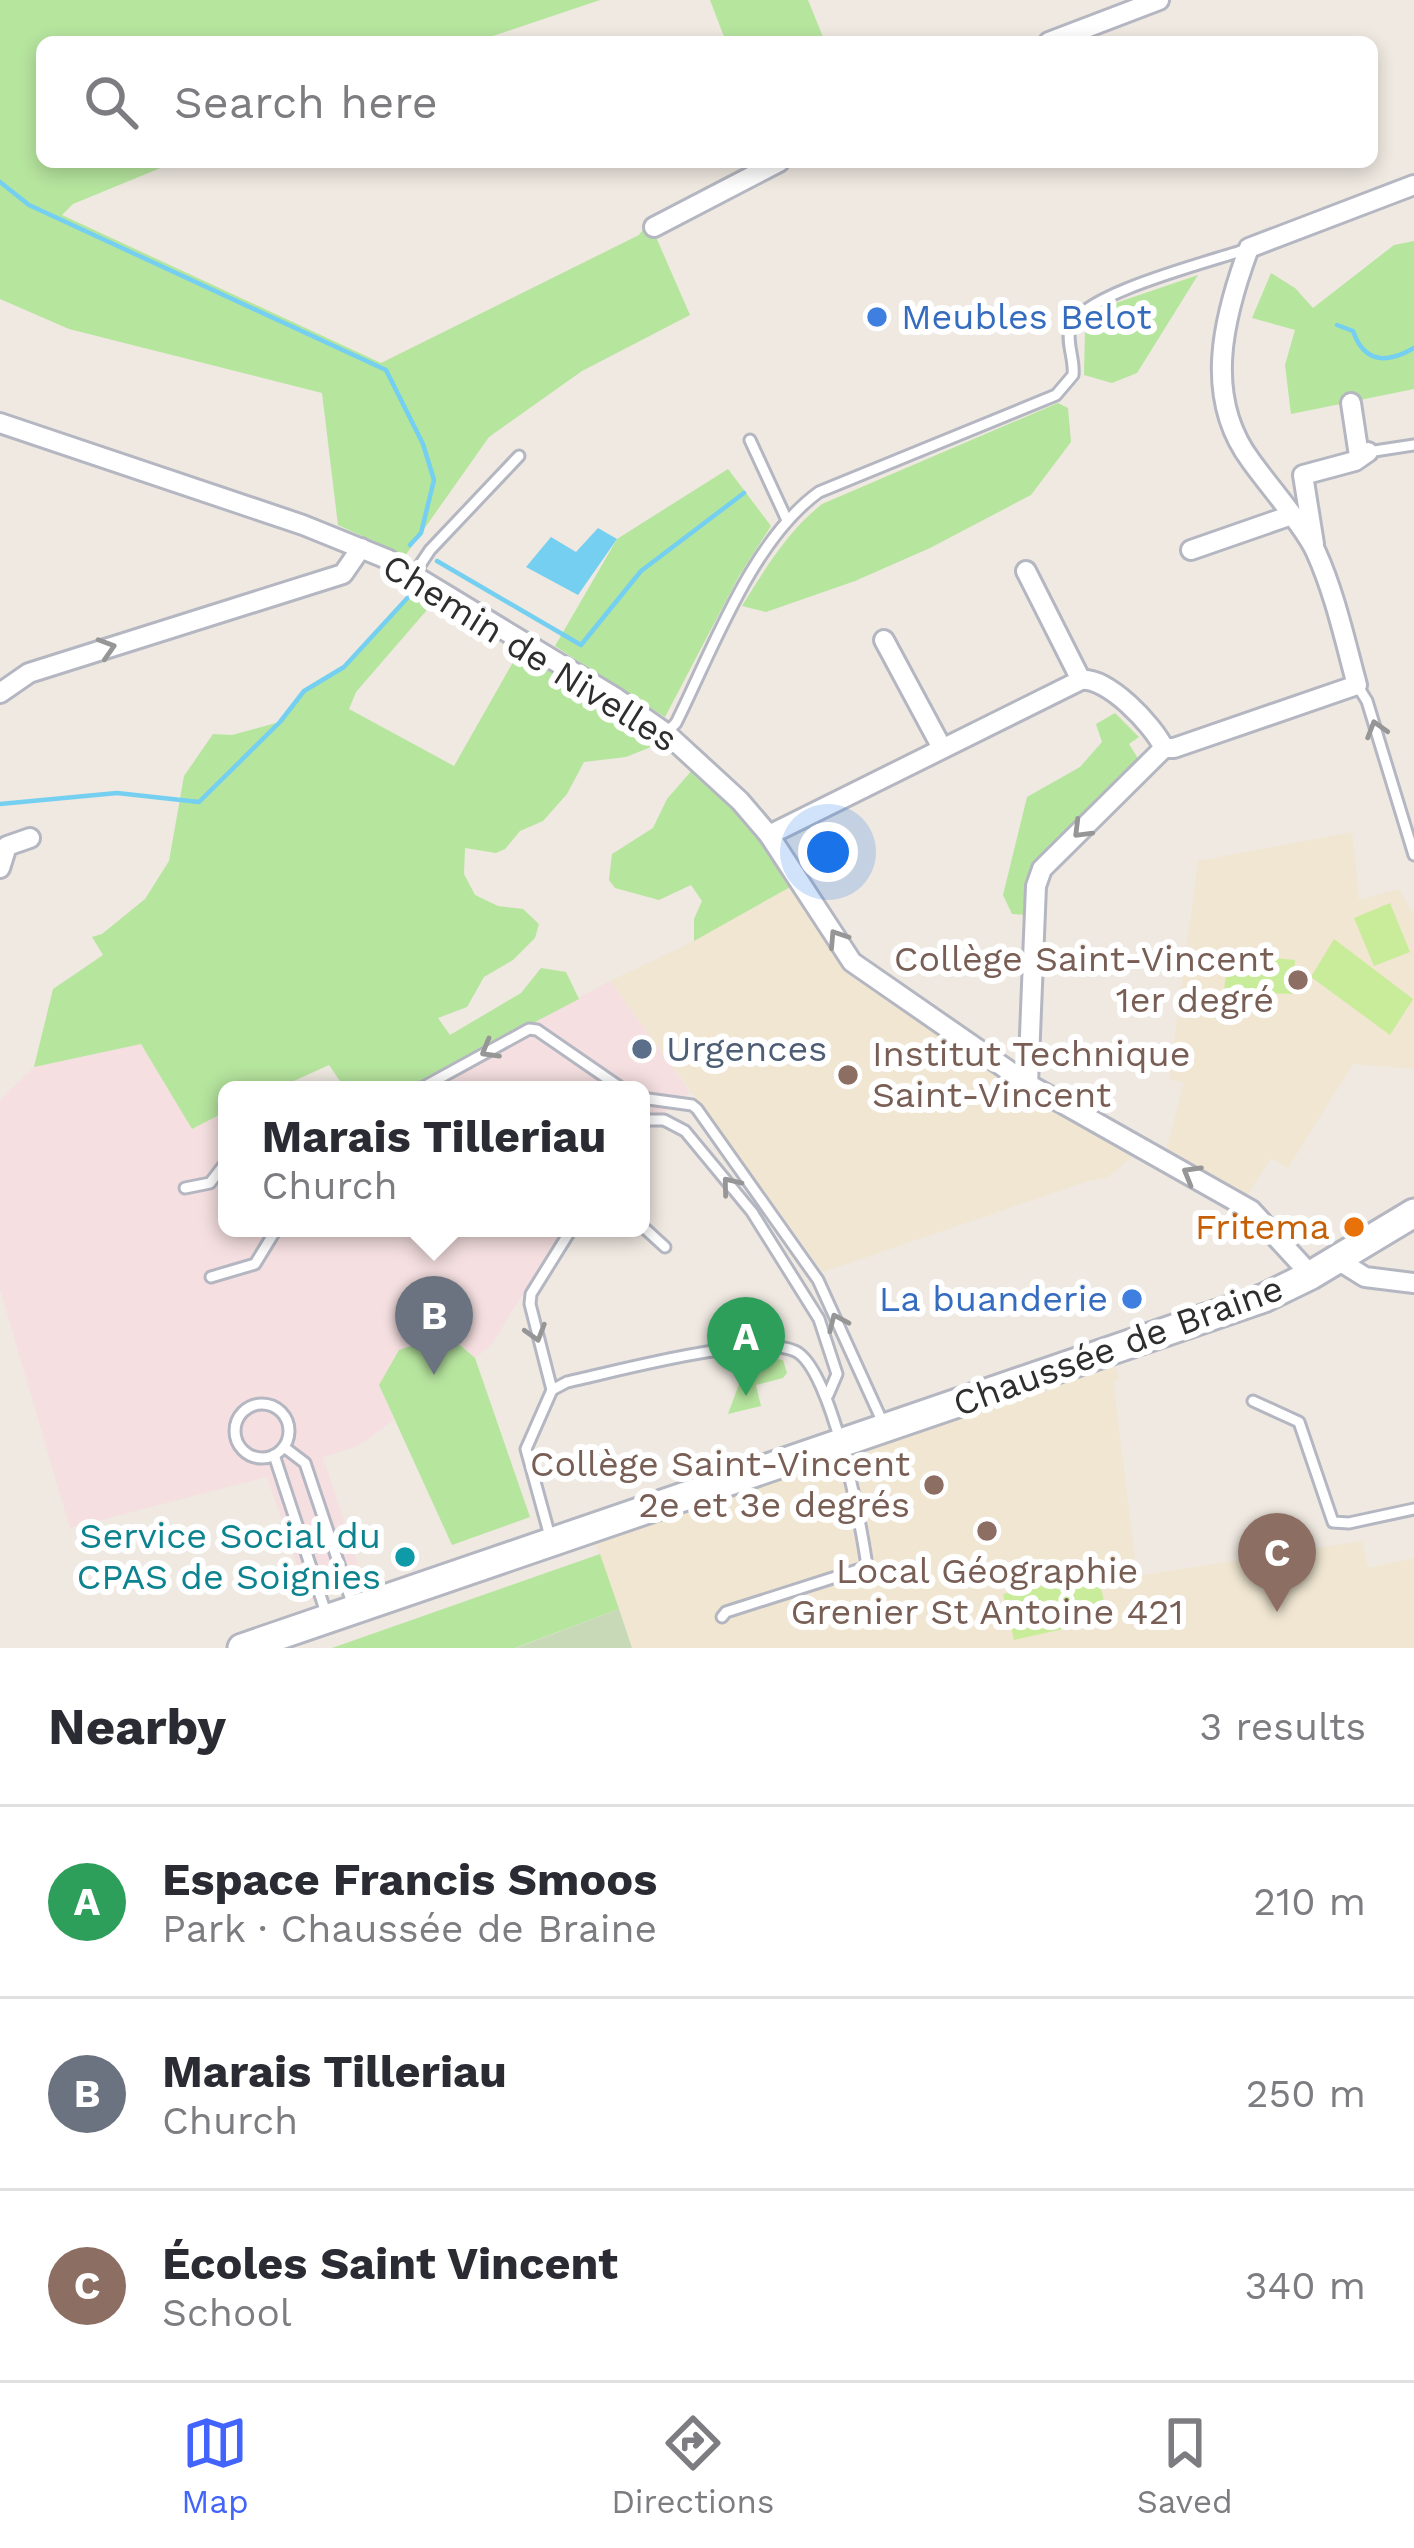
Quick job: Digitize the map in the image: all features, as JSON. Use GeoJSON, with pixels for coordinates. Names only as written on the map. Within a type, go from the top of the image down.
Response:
{"type":"FeatureCollection","features":[{"type":"Feature","properties":{"kind":"street"},"geometry":{"type":"LineString","coordinates":[[1065,36],[1159,0]]}},
{"type":"Feature","properties":{"kind":"street"},"geometry":{"type":"LineString","coordinates":[[654,227],[767,168]]}},
{"type":"Feature","properties":{"kind":"street"},"geometry":{"type":"LineString","coordinates":[[1314,548],[1238,442],[1222,388],[1223,340],[1249,248],[1414,185]]}},
{"type":"Feature","properties":{"kind":"street"},"geometry":{"type":"LineString","coordinates":[[1028,1084],[1038,877],[1164,748],[1357,685],[1314,548],[1303,475],[1355,461],[1364,454],[1351,403]]}},
{"type":"Feature","properties":{"kind":"street","name":"Chemin de Nivelles"},"geometry":{"type":"LineString","coordinates":[[0,423],[361,548],[414,574],[666,733],[740,800],[769,835],[852,962],[1028,1084],[1251,1210],[1312,1275]]}},
{"type":"Feature","properties":{"kind":"street"},"geometry":{"type":"LineString","coordinates":[[1191,550],[1289,516]]}},
{"type":"Feature","properties":{"kind":"street"},"geometry":{"type":"LineString","coordinates":[[0,693],[29,673],[343,574],[361,548]]}},
{"type":"Feature","properties":{"kind":"street"},"geometry":{"type":"LineString","coordinates":[[1026,571],[1081,680]]}},
{"type":"Feature","properties":{"kind":"street"},"geometry":{"type":"LineString","coordinates":[[884,640],[942,748]]}},
{"type":"Feature","properties":{"kind":"street"},"geometry":{"type":"LineString","coordinates":[[769,835],[1081,680],[1099,681],[1156,730],[1164,748]]}},
{"type":"Feature","properties":{"kind":"street"},"geometry":{"type":"LineString","coordinates":[[0,868],[7,846],[30,838]]}},
{"type":"Feature","properties":{"kind":"street","name":"Chaussée de Braine"},"geometry":{"type":"LineString","coordinates":[[242,1648],[1264,1298],[1312,1275],[1414,1213]]}},
{"type":"Feature","properties":{"kind":"street"},"geometry":{"type":"LineString","coordinates":[[1336,1259],[1365,1277],[1414,1283]]}},
{"type":"Feature","properties":{"kind":"lane"},"geometry":{"type":"LineString","coordinates":[[666,733],[676,723],[759,558],[786,518],[819,492],[1056,395],[1073,375],[1070,328],[1079,314],[1102,298],[1249,248]]}},
{"type":"Feature","properties":{"kind":"lane"},"geometry":{"type":"LineString","coordinates":[[750,440],[786,518]]}},
{"type":"Feature","properties":{"kind":"lane"},"geometry":{"type":"LineString","coordinates":[[1364,454],[1414,446]]}},
{"type":"Feature","properties":{"kind":"lane"},"geometry":{"type":"LineString","coordinates":[[414,574],[430,550],[519,456]]}},
{"type":"Feature","properties":{"kind":"lane"},"geometry":{"type":"LineString","coordinates":[[1357,685],[1367,700],[1414,855]]}},
{"type":"Feature","properties":{"kind":"lane"},"geometry":{"type":"LineString","coordinates":[[434,1081],[529,1029],[612,1081]]}},
{"type":"Feature","properties":{"kind":"lane"},"geometry":{"type":"LineString","coordinates":[[650,1100],[697,1109],[818,1280],[886,1428]]}},
{"type":"Feature","properties":{"kind":"lane"},"geometry":{"type":"LineString","coordinates":[[650,1119],[685,1131],[772,1240],[826,1336],[838,1374],[827,1395]]}},
{"type":"Feature","properties":{"kind":"lane"},"geometry":{"type":"LineString","coordinates":[[185,1188],[210,1183],[218,1173]]}},
{"type":"Feature","properties":{"kind":"lane"},"geometry":{"type":"LineString","coordinates":[[650,1234],[665,1247]]}},
{"type":"Feature","properties":{"kind":"lane"},"geometry":{"type":"LineString","coordinates":[[211,1277],[255,1264],[272,1237]]}},
{"type":"Feature","properties":{"kind":"lane"},"geometry":{"type":"LineString","coordinates":[[552,1390],[530,1312],[531,1294],[566,1237]]}},
{"type":"Feature","properties":{"kind":"lane"},"geometry":{"type":"LineString","coordinates":[[552,1543],[526,1449],[552,1390],[567,1382],[704,1354],[781,1347],[802,1356],[827,1395],[858,1504],[867,1567],[722,1617]]}},
{"type":"Feature","properties":{"kind":"lane"},"geometry":{"type":"LineString","coordinates":[[1253,1401],[1299,1422],[1333,1522],[1414,1509]]}},
{"type":"Feature","properties":{"kind":"lane"},"geometry":{"type":"LineString","coordinates":[[268,1404],[283,1412],[290,1428],[284,1448],[274,1455],[254,1457],[240,1448],[235,1424],[244,1409],[268,1404]]}},
{"type":"Feature","properties":{"kind":"lane"},"geometry":{"type":"LineString","coordinates":[[284,1448],[305,1463],[341,1615]]}},
{"type":"Feature","properties":{"kind":"lane"},"geometry":{"type":"LineString","coordinates":[[274,1455],[341,1615]]}},
{"type":"Feature","properties":{"kind":"shaded area","name":"Collège Saint-Vincent 1er degré"},"geometry":{"type":"Polygon","coordinates":[[[1352,832],[1359,900],[1399,889],[1414,916],[1414,1069],[1353,1064],[1288,1168],[1271,1158],[1246,1197],[1166,1151],[1184,1083],[1169,1078],[1198,861],[1352,832]]]}},
{"type":"Feature","properties":{"kind":"shaded area","name":"Institut Technique Saint-Vincent"},"geometry":{"type":"Polygon","coordinates":[[[806,878],[856,958],[1135,1154],[1108,1177],[823,1272],[610,981],[694,941],[806,878]]]}},
{"type":"Feature","properties":{"kind":"shaded area"},"geometry":{"type":"Polygon","coordinates":[[[610,981],[690,1092],[650,1124],[650,1081],[422,1081],[610,981]]]}},
{"type":"Feature","properties":{"kind":"shaded area"},"geometry":{"type":"Polygon","coordinates":[[[141,1044],[192,1129],[218,1116],[218,1237],[559,1237],[491,1345],[475,1358],[447,1334],[379,1385],[394,1420],[358,1446],[323,1457],[364,1583],[309,1601],[267,1477],[70,1528],[0,1289],[0,1100],[34,1067],[141,1044]]]}},
{"type":"Feature","properties":{"kind":"shaded area","name":"Collège Saint-Vincent 2e et 3e degrés"},"geometry":{"type":"Polygon","coordinates":[[[1112,1357],[1119,1379],[1113,1382],[1137,1576],[1362,1541],[1368,1568],[1414,1558],[1414,1648],[632,1648],[594,1538],[1112,1357]]]}},
{"type":"Feature","properties":{"kind":"green space"},"geometry":{"type":"Polygon","coordinates":[[[0,0],[600,0],[493,36],[36,36],[36,168],[160,168],[73,204],[62,215],[381,363],[639,235],[649,221],[690,315],[582,371],[489,437],[405,556],[338,525],[322,393],[69,329],[0,299],[0,0]]]}},
{"type":"Feature","properties":{"kind":"green space"},"geometry":{"type":"Polygon","coordinates":[[[710,0],[808,0],[823,36],[724,36],[710,0]]]}},
{"type":"Feature","properties":{"kind":"green space"},"geometry":{"type":"Polygon","coordinates":[[[1414,241],[1414,389],[1291,414],[1285,365],[1295,330],[1252,318],[1271,273],[1295,288],[1313,308],[1394,245],[1414,241]]]}},
{"type":"Feature","properties":{"kind":"green space"},"geometry":{"type":"Polygon","coordinates":[[[1198,275],[1137,373],[1112,383],[1084,375],[1085,329],[1101,308],[1198,275]]]}},
{"type":"Feature","properties":{"kind":"green space"},"geometry":{"type":"Polygon","coordinates":[[[1058,403],[1068,408],[1071,442],[1031,495],[855,581],[766,612],[742,606],[787,539],[822,504],[1058,403]]]}},
{"type":"Feature","properties":{"kind":"green space"},"geometry":{"type":"Polygon","coordinates":[[[728,469],[771,526],[739,576],[665,717],[555,646],[617,539],[728,469]]]}},
{"type":"Feature","properties":{"kind":"green space"},"geometry":{"type":"Polygon","coordinates":[[[414,590],[433,603],[356,692],[349,709],[454,766],[520,650],[654,737],[656,745],[626,757],[584,762],[567,794],[543,821],[520,831],[505,849],[496,853],[465,848],[464,874],[475,895],[498,906],[523,909],[539,924],[535,938],[513,960],[484,977],[467,1007],[438,1018],[450,1035],[521,993],[541,968],[566,972],[579,999],[422,1081],[340,1081],[329,1065],[294,1081],[218,1081],[218,1116],[192,1129],[141,1044],[34,1067],[53,989],[103,955],[92,937],[145,899],[169,861],[184,776],[213,734],[232,735],[280,722],[302,693],[344,667],[414,590]]]}},
{"type":"Feature","properties":{"kind":"green space"},"geometry":{"type":"Polygon","coordinates":[[[1115,713],[1139,737],[1129,744],[1138,765],[1041,861],[1029,915],[1012,914],[1003,895],[1027,797],[1080,767],[1102,742],[1096,724],[1115,713]]]}},
{"type":"Feature","properties":{"kind":"green space"},"geometry":{"type":"Polygon","coordinates":[[[694,768],[738,810],[792,886],[694,941],[694,919],[702,901],[691,885],[659,900],[615,888],[609,880],[612,854],[653,828],[667,799],[694,768]]]}},
{"type":"Feature","properties":{"kind":"green space"},"geometry":{"type":"Polygon","coordinates":[[[1390,903],[1410,952],[1374,966],[1354,918],[1390,903]]]}},
{"type":"Feature","properties":{"kind":"green space"},"geometry":{"type":"Polygon","coordinates":[[[1334,939],[1413,999],[1390,1035],[1311,977],[1334,939]]]}},
{"type":"Feature","properties":{"kind":"green space"},"geometry":{"type":"Polygon","coordinates":[[[1228,954],[1295,960],[1293,994],[1224,992],[1228,954]]]}},
{"type":"Feature","properties":{"kind":"green space"},"geometry":{"type":"Polygon","coordinates":[[[447,1334],[475,1358],[530,1517],[452,1545],[379,1385],[399,1350],[447,1334]]]}},
{"type":"Feature","properties":{"kind":"green space"},"geometry":{"type":"Polygon","coordinates":[[[783,1360],[787,1373],[756,1385],[761,1406],[728,1414],[746,1365],[783,1360]]]}},
{"type":"Feature","properties":{"kind":"green space"},"geometry":{"type":"Polygon","coordinates":[[[600,1554],[619,1609],[515,1648],[332,1648],[600,1554]]]}},
{"type":"Feature","properties":{"kind":"green space"},"geometry":{"type":"Polygon","coordinates":[[[1098,1575],[1108,1619],[1014,1640],[1003,1594],[1098,1575]]]}},
{"type":"Feature","properties":{"kind":"green space"},"geometry":{"type":"Polygon","coordinates":[[[619,1609],[632,1648],[516,1648],[619,1609]]]}},
{"type":"Feature","properties":{"kind":"water"},"geometry":{"type":"Polygon","coordinates":[[[598,528],[617,539],[578,595],[526,567],[551,537],[576,552],[598,528]]]}},
{"type":"Feature","properties":{"kind":"waterway"},"geometry":{"type":"LineString","coordinates":[[0,182],[29,205],[386,370],[423,444],[434,480],[421,533],[410,545]]}},
{"type":"Feature","properties":{"kind":"waterway"},"geometry":{"type":"LineString","coordinates":[[1337,325],[1353,331],[1363,349],[1378,358],[1414,348]]}},
{"type":"Feature","properties":{"kind":"waterway"},"geometry":{"type":"LineString","coordinates":[[437,561],[581,645],[641,571],[744,493]]}},
{"type":"Feature","properties":{"kind":"waterway"},"geometry":{"type":"LineString","coordinates":[[0,804],[117,793],[199,802],[280,722],[304,691],[344,667],[412,593]]}},
{"type":"Feature","properties":{"kind":"place","name":"Meubles Belot"},"geometry":{"type":"Point","coordinates":[877,317]}},
{"type":"Feature","properties":{"kind":"place","name":"Collège Saint-Vincent 1er degré"},"geometry":{"type":"Point","coordinates":[1298,980]}},
{"type":"Feature","properties":{"kind":"place","name":"Urgences"},"geometry":{"type":"Point","coordinates":[642,1049]}},
{"type":"Feature","properties":{"kind":"place","name":"Institut Technique Saint-Vincent"},"geometry":{"type":"Point","coordinates":[848,1075]}},
{"type":"Feature","properties":{"kind":"place","name":"Fritema"},"geometry":{"type":"Point","coordinates":[1354,1227]}},
{"type":"Feature","properties":{"kind":"place","name":"La buanderie"},"geometry":{"type":"Point","coordinates":[1132,1299]}},
{"type":"Feature","properties":{"kind":"place","name":"Marais Tilleriau"},"geometry":{"type":"Point","coordinates":[434,1375]}},
{"type":"Feature","properties":{"kind":"place","name":"Espace Francis Smoos"},"geometry":{"type":"Point","coordinates":[746,1396]}},
{"type":"Feature","properties":{"kind":"place","name":"Collège Saint-Vincent 2e et 3e degrés"},"geometry":{"type":"Point","coordinates":[934,1485]}},
{"type":"Feature","properties":{"kind":"place","name":"Local Géographie Grenier St Antoine 421"},"geometry":{"type":"Point","coordinates":[987,1531]}},
{"type":"Feature","properties":{"kind":"place","name":"Service Social du CPAS de Soignies"},"geometry":{"type":"Point","coordinates":[405,1557]}},
{"type":"Feature","properties":{"kind":"place","name":"Écoles Saint Vincent"},"geometry":{"type":"Point","coordinates":[1277,1612]}}]}
